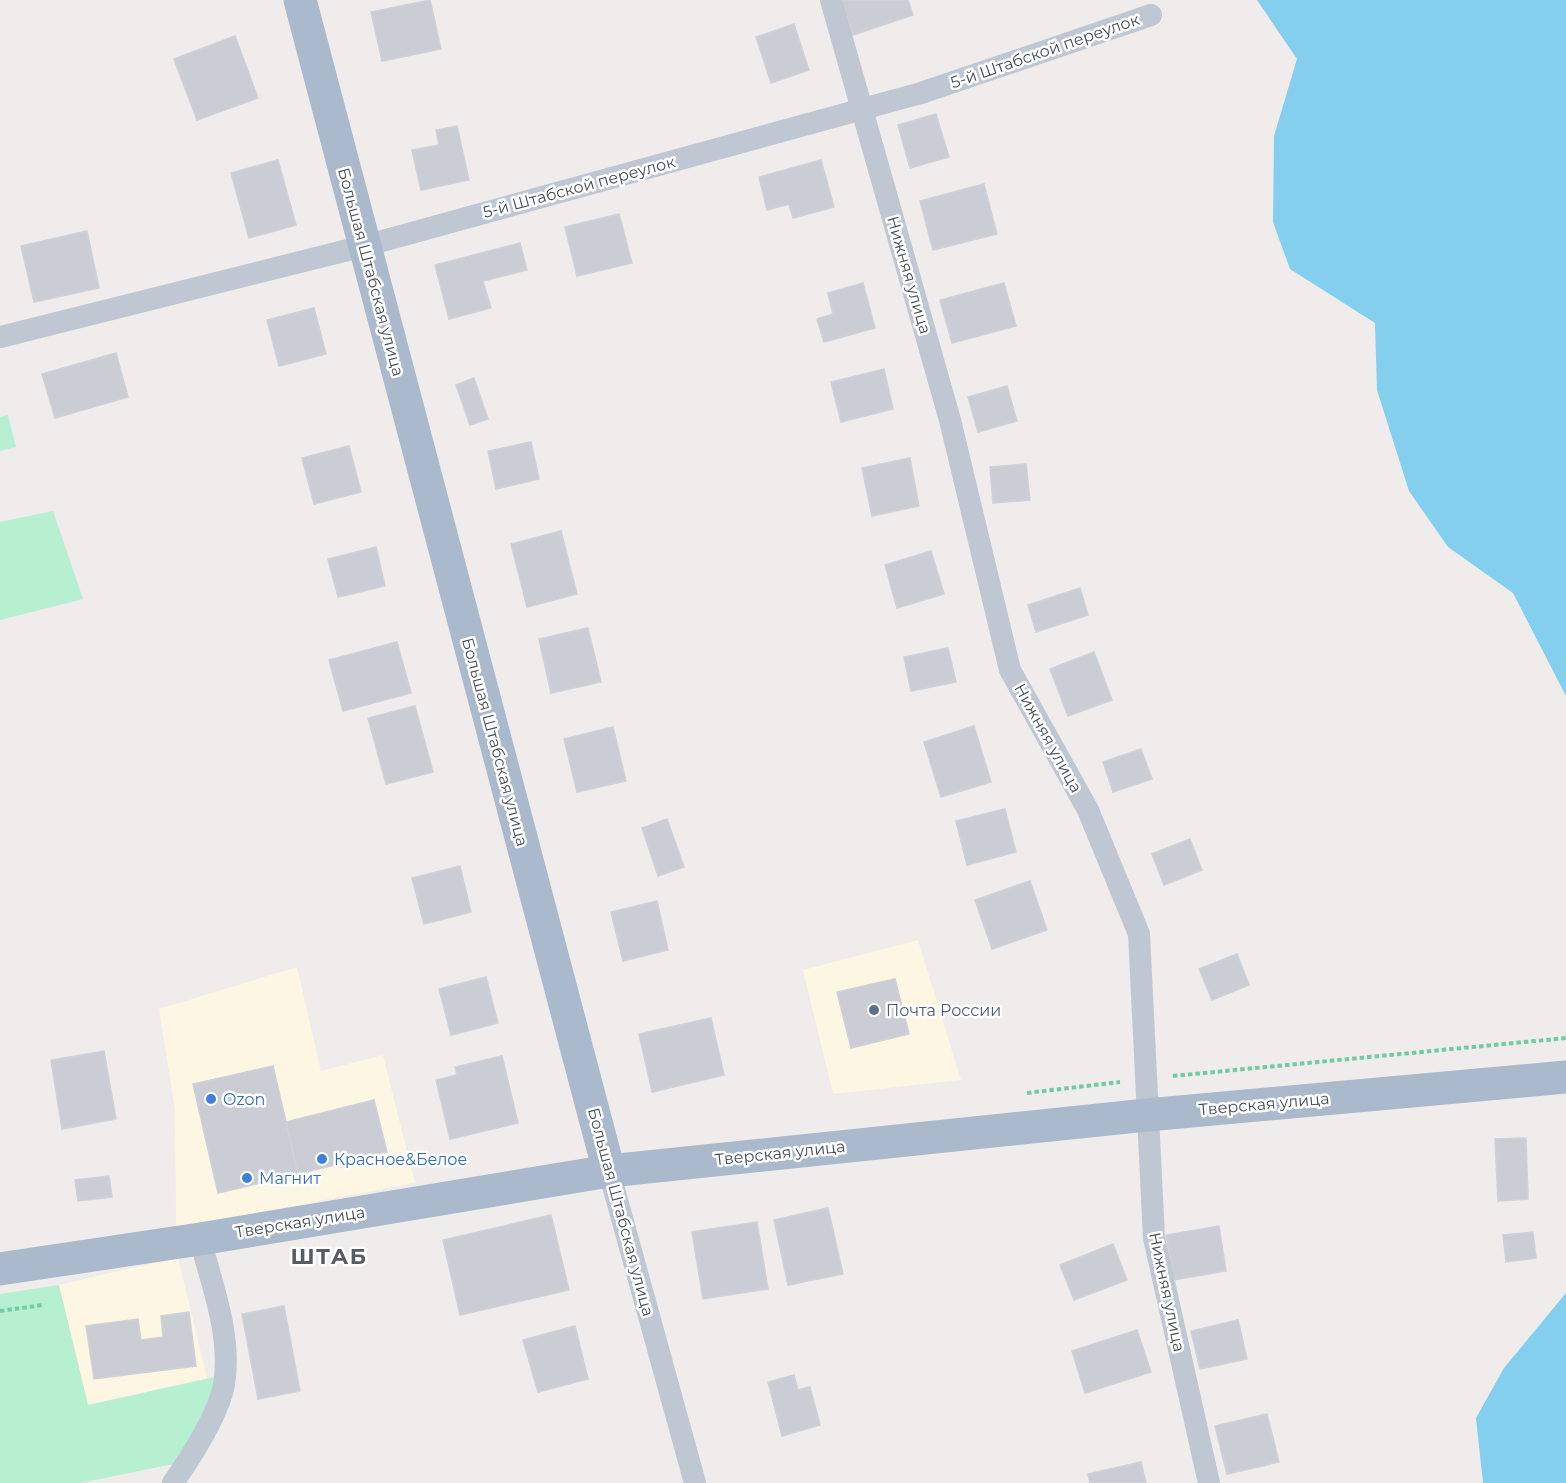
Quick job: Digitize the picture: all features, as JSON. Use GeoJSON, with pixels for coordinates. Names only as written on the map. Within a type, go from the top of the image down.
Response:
{"type":"FeatureCollection","features":[{"type":"Feature","properties":{"kind":"main road","name":"Большая Штабская улица"},"geometry":{"type":"LineString","coordinates":[[300,0],[609,1171]]}},
{"type":"Feature","properties":{"kind":"main road","name":"Тверская улица"},"geometry":{"type":"LineString","coordinates":[[0,1269],[200,1239],[609,1171],[1147,1115],[1566,1077]]}},
{"type":"Feature","properties":{"kind":"street","name":"Нижняя улица"},"geometry":{"type":"LineString","coordinates":[[831,0],[950,420],[1010,670],[1088,810],[1139,934],[1154,1238],[1209,1483]]}},
{"type":"Feature","properties":{"kind":"street","name":"5-й Штабской переулок"},"geometry":{"type":"LineString","coordinates":[[0,337],[364,246],[921,93],[1151,15]]}},
{"type":"Feature","properties":{"kind":"street","name":"Большая Штабская улица"},"geometry":{"type":"LineString","coordinates":[[609,1171],[695,1483]]}},
{"type":"Feature","properties":{"kind":"street"},"geometry":{"type":"LineString","coordinates":[[172,1483],[208,1427],[224,1385],[225,1334],[200,1239]]}},
{"type":"Feature","properties":{"kind":"path"},"geometry":{"type":"LineString","coordinates":[[0,1311],[43,1305]]}},
{"type":"Feature","properties":{"kind":"shaded area"},"geometry":{"type":"Polygon","coordinates":[[[918,940],[961,1080],[833,1094],[803,970],[918,940]]]}},
{"type":"Feature","properties":{"kind":"shaded area"},"geometry":{"type":"Polygon","coordinates":[[[297,967],[321,1071],[383,1055],[415,1183],[176,1228],[175,1110],[159,1009],[297,967]]]}},
{"type":"Feature","properties":{"kind":"shaded area"},"geometry":{"type":"Polygon","coordinates":[[[178,1257],[207,1378],[88,1405],[59,1285],[178,1257]]]}},
{"type":"Feature","properties":{"kind":"green space"},"geometry":{"type":"Polygon","coordinates":[[[8,415],[16,447],[0,451],[0,417],[8,415]]]}},
{"type":"Feature","properties":{"kind":"green space"},"geometry":{"type":"Polygon","coordinates":[[[53,511],[83,599],[0,620],[0,522],[53,511]]]}},
{"type":"Feature","properties":{"kind":"green space"},"geometry":{"type":"Polygon","coordinates":[[[59,1285],[88,1405],[215,1377],[212,1406],[178,1463],[80,1483],[0,1483],[0,1294],[59,1285]]]}},
{"type":"Feature","properties":{"kind":"water"},"geometry":{"type":"Polygon","coordinates":[[[1257,0],[1566,0],[1566,696],[1513,593],[1448,547],[1409,491],[1377,390],[1375,323],[1290,269],[1273,222],[1274,136],[1297,59],[1257,0]]]}},
{"type":"Feature","properties":{"kind":"water"},"geometry":{"type":"Polygon","coordinates":[[[1566,1293],[1566,1483],[1483,1483],[1476,1418],[1504,1368],[1566,1293]]]}},
{"type":"Feature","properties":{"kind":"building"},"geometry":{"type":"Polygon","coordinates":[[[430,0],[441,49],[382,61],[371,12],[430,0]]]}},
{"type":"Feature","properties":{"kind":"building"},"geometry":{"type":"Polygon","coordinates":[[[908,0],[913,15],[853,35],[842,1],[908,0]]]}},
{"type":"Feature","properties":{"kind":"building"},"geometry":{"type":"Polygon","coordinates":[[[794,24],[809,70],[771,83],[756,37],[794,24]]]}},
{"type":"Feature","properties":{"kind":"building"},"geometry":{"type":"Polygon","coordinates":[[[235,36],[258,98],[197,120],[174,59],[235,36]]]}},
{"type":"Feature","properties":{"kind":"building"},"geometry":{"type":"Polygon","coordinates":[[[936,114],[949,157],[910,168],[898,125],[936,114]]]}},
{"type":"Feature","properties":{"kind":"building"},"geometry":{"type":"Polygon","coordinates":[[[457,126],[469,180],[421,190],[412,150],[439,145],[436,130],[457,126]]]}},
{"type":"Feature","properties":{"kind":"building"},"geometry":{"type":"Polygon","coordinates":[[[278,160],[296,225],[249,238],[231,173],[278,160]]]}},
{"type":"Feature","properties":{"kind":"building"},"geometry":{"type":"Polygon","coordinates":[[[821,160],[834,207],[793,218],[789,204],[767,210],[759,177],[821,160]]]}},
{"type":"Feature","properties":{"kind":"building"},"geometry":{"type":"Polygon","coordinates":[[[984,184],[997,234],[933,250],[920,201],[984,184]]]}},
{"type":"Feature","properties":{"kind":"building"},"geometry":{"type":"Polygon","coordinates":[[[619,214],[632,263],[577,276],[565,227],[619,214]]]}},
{"type":"Feature","properties":{"kind":"building"},"geometry":{"type":"Polygon","coordinates":[[[87,231],[99,288],[34,302],[21,246],[87,231]]]}},
{"type":"Feature","properties":{"kind":"building"},"geometry":{"type":"Polygon","coordinates":[[[520,243],[527,270],[483,281],[491,308],[449,319],[435,265],[520,243]]]}},
{"type":"Feature","properties":{"kind":"building"},"geometry":{"type":"Polygon","coordinates":[[[863,283],[875,328],[824,342],[817,319],[833,314],[828,293],[863,283]]]}},
{"type":"Feature","properties":{"kind":"building"},"geometry":{"type":"Polygon","coordinates":[[[1004,283],[1016,326],[952,343],[940,300],[1004,283]]]}},
{"type":"Feature","properties":{"kind":"building"},"geometry":{"type":"Polygon","coordinates":[[[314,308],[326,354],[279,366],[267,320],[314,308]]]}},
{"type":"Feature","properties":{"kind":"building"},"geometry":{"type":"Polygon","coordinates":[[[116,353],[128,397],[55,418],[42,374],[116,353]]]}},
{"type":"Feature","properties":{"kind":"building"},"geometry":{"type":"Polygon","coordinates":[[[884,369],[893,409],[841,422],[831,382],[884,369]]]}},
{"type":"Feature","properties":{"kind":"building"},"geometry":{"type":"Polygon","coordinates":[[[474,378],[488,419],[470,425],[456,385],[474,378]]]}},
{"type":"Feature","properties":{"kind":"building"},"geometry":{"type":"Polygon","coordinates":[[[1007,386],[1017,421],[978,432],[968,397],[1007,386]]]}},
{"type":"Feature","properties":{"kind":"building"},"geometry":{"type":"Polygon","coordinates":[[[531,442],[539,479],[496,489],[488,451],[531,442]]]}},
{"type":"Feature","properties":{"kind":"building"},"geometry":{"type":"Polygon","coordinates":[[[349,446],[361,492],[314,504],[302,458],[349,446]]]}},
{"type":"Feature","properties":{"kind":"building"},"geometry":{"type":"Polygon","coordinates":[[[910,458],[919,506],[872,516],[862,468],[910,458]]]}},
{"type":"Feature","properties":{"kind":"building"},"geometry":{"type":"Polygon","coordinates":[[[1026,464],[1030,500],[993,503],[990,467],[1026,464]]]}},
{"type":"Feature","properties":{"kind":"building"},"geometry":{"type":"Polygon","coordinates":[[[561,531],[577,594],[527,607],[511,544],[561,531]]]}},
{"type":"Feature","properties":{"kind":"building"},"geometry":{"type":"Polygon","coordinates":[[[376,547],[385,586],[338,597],[328,559],[376,547]]]}},
{"type":"Feature","properties":{"kind":"building"},"geometry":{"type":"Polygon","coordinates":[[[931,551],[944,594],[897,608],[885,565],[931,551]]]}},
{"type":"Feature","properties":{"kind":"building"},"geometry":{"type":"Polygon","coordinates":[[[1080,588],[1088,615],[1036,632],[1028,605],[1080,588]]]}},
{"type":"Feature","properties":{"kind":"building"},"geometry":{"type":"Polygon","coordinates":[[[588,628],[601,682],[551,693],[539,639],[588,628]]]}},
{"type":"Feature","properties":{"kind":"building"},"geometry":{"type":"Polygon","coordinates":[[[397,642],[411,693],[343,711],[329,660],[397,642]]]}},
{"type":"Feature","properties":{"kind":"building"},"geometry":{"type":"Polygon","coordinates":[[[948,648],[956,682],[911,691],[904,657],[948,648]]]}},
{"type":"Feature","properties":{"kind":"building"},"geometry":{"type":"Polygon","coordinates":[[[1094,652],[1112,700],[1068,716],[1050,669],[1094,652]]]}},
{"type":"Feature","properties":{"kind":"building"},"geometry":{"type":"Polygon","coordinates":[[[415,706],[433,772],[386,784],[368,718],[415,706]]]}},
{"type":"Feature","properties":{"kind":"building"},"geometry":{"type":"Polygon","coordinates":[[[974,726],[991,782],[941,797],[924,742],[974,726]]]}},
{"type":"Feature","properties":{"kind":"building"},"geometry":{"type":"Polygon","coordinates":[[[613,727],[626,781],[577,792],[564,739],[613,727]]]}},
{"type":"Feature","properties":{"kind":"building"},"geometry":{"type":"Polygon","coordinates":[[[1141,749],[1152,779],[1113,792],[1103,762],[1141,749]]]}},
{"type":"Feature","properties":{"kind":"building"},"geometry":{"type":"Polygon","coordinates":[[[1005,809],[1016,852],[967,865],[956,821],[1005,809]]]}},
{"type":"Feature","properties":{"kind":"building"},"geometry":{"type":"Polygon","coordinates":[[[667,819],[684,867],[658,876],[642,828],[667,819]]]}},
{"type":"Feature","properties":{"kind":"building"},"geometry":{"type":"Polygon","coordinates":[[[1190,839],[1202,870],[1164,885],[1152,854],[1190,839]]]}},
{"type":"Feature","properties":{"kind":"building"},"geometry":{"type":"Polygon","coordinates":[[[460,866],[471,912],[424,924],[412,878],[460,866]]]}},
{"type":"Feature","properties":{"kind":"building"},"geometry":{"type":"Polygon","coordinates":[[[1030,881],[1047,930],[992,949],[975,900],[1030,881]]]}},
{"type":"Feature","properties":{"kind":"building"},"geometry":{"type":"Polygon","coordinates":[[[657,901],[668,950],[623,961],[611,912],[657,901]]]}},
{"type":"Feature","properties":{"kind":"building"},"geometry":{"type":"Polygon","coordinates":[[[1237,954],[1249,985],[1212,1000],[1199,969],[1237,954]]]}},
{"type":"Feature","properties":{"kind":"building"},"geometry":{"type":"Polygon","coordinates":[[[486,977],[498,1023],[451,1035],[439,989],[486,977]]]}},
{"type":"Feature","properties":{"kind":"building"},"geometry":{"type":"Polygon","coordinates":[[[895,979],[909,1034],[851,1048],[837,992],[895,979]]]}},
{"type":"Feature","properties":{"kind":"building"},"geometry":{"type":"Polygon","coordinates":[[[711,1018],[724,1075],[652,1092],[639,1034],[711,1018]]]}},
{"type":"Feature","properties":{"kind":"building"},"geometry":{"type":"Polygon","coordinates":[[[104,1051],[116,1119],[62,1129],[51,1060],[104,1051]]]}},
{"type":"Feature","properties":{"kind":"building"},"geometry":{"type":"Polygon","coordinates":[[[502,1056],[518,1123],[450,1139],[436,1080],[457,1075],[455,1067],[502,1056]]]}},
{"type":"Feature","properties":{"kind":"building"},"geometry":{"type":"Polygon","coordinates":[[[273,1066],[298,1174],[218,1193],[193,1084],[273,1066]]]}},
{"type":"Feature","properties":{"kind":"building"},"geometry":{"type":"Polygon","coordinates":[[[374,1100],[387,1152],[298,1174],[286,1122],[374,1100]]]}},
{"type":"Feature","properties":{"kind":"building"},"geometry":{"type":"Polygon","coordinates":[[[1526,1138],[1528,1199],[1498,1201],[1495,1139],[1526,1138]]]}},
{"type":"Feature","properties":{"kind":"building"},"geometry":{"type":"Polygon","coordinates":[[[109,1176],[112,1197],[78,1201],[75,1180],[109,1176]]]}},
{"type":"Feature","properties":{"kind":"building"},"geometry":{"type":"Polygon","coordinates":[[[828,1208],[843,1274],[788,1285],[774,1220],[828,1208]]]}},
{"type":"Feature","properties":{"kind":"building"},"geometry":{"type":"Polygon","coordinates":[[[551,1215],[569,1290],[460,1315],[443,1240],[551,1215]]]}},
{"type":"Feature","properties":{"kind":"building"},"geometry":{"type":"Polygon","coordinates":[[[757,1222],[768,1289],[703,1299],[692,1232],[757,1222]]]}},
{"type":"Feature","properties":{"kind":"building"},"geometry":{"type":"Polygon","coordinates":[[[1219,1226],[1226,1271],[1174,1280],[1166,1235],[1219,1226]]]}},
{"type":"Feature","properties":{"kind":"building"},"geometry":{"type":"Polygon","coordinates":[[[1533,1232],[1536,1258],[1506,1262],[1503,1235],[1533,1232]]]}},
{"type":"Feature","properties":{"kind":"building"},"geometry":{"type":"Polygon","coordinates":[[[1113,1244],[1127,1280],[1074,1300],[1060,1265],[1113,1244]]]}},
{"type":"Feature","properties":{"kind":"building"},"geometry":{"type":"Polygon","coordinates":[[[284,1306],[300,1391],[258,1399],[242,1314],[284,1306]]]}},
{"type":"Feature","properties":{"kind":"building"},"geometry":{"type":"Polygon","coordinates":[[[189,1312],[196,1366],[94,1379],[86,1326],[138,1319],[141,1340],[163,1337],[161,1316],[189,1312]]]}},
{"type":"Feature","properties":{"kind":"building"},"geometry":{"type":"Polygon","coordinates":[[[1238,1320],[1247,1359],[1200,1369],[1191,1331],[1238,1320]]]}},
{"type":"Feature","properties":{"kind":"building"},"geometry":{"type":"Polygon","coordinates":[[[575,1326],[588,1379],[538,1392],[523,1340],[575,1326]]]}},
{"type":"Feature","properties":{"kind":"building"},"geometry":{"type":"Polygon","coordinates":[[[1137,1330],[1151,1372],[1085,1393],[1072,1351],[1137,1330]]]}},
{"type":"Feature","properties":{"kind":"building"},"geometry":{"type":"Polygon","coordinates":[[[794,1375],[798,1390],[810,1387],[820,1425],[782,1436],[768,1382],[794,1375]]]}},
{"type":"Feature","properties":{"kind":"building"},"geometry":{"type":"Polygon","coordinates":[[[1267,1414],[1279,1462],[1227,1474],[1215,1426],[1267,1414]]]}},
{"type":"Feature","properties":{"kind":"building"},"geometry":{"type":"Polygon","coordinates":[[[1141,1462],[1146,1483],[1090,1483],[1088,1474],[1141,1462]]]}},
{"type":"Feature","properties":{"kind":"place","name":"Почта России"},"geometry":{"type":"Point","coordinates":[874,1010]}},
{"type":"Feature","properties":{"kind":"place","name":"Ozon"},"geometry":{"type":"Point","coordinates":[211,1099]}},
{"type":"Feature","properties":{"kind":"place","name":"Красное&Белое"},"geometry":{"type":"Point","coordinates":[322,1159]}},
{"type":"Feature","properties":{"kind":"place","name":"Магнит"},"geometry":{"type":"Point","coordinates":[247,1178]}},
{"type":"Feature","properties":{"kind":"district","name":"ШТАБ"},"geometry":{"type":"Point","coordinates":[329,1256]}}]}
